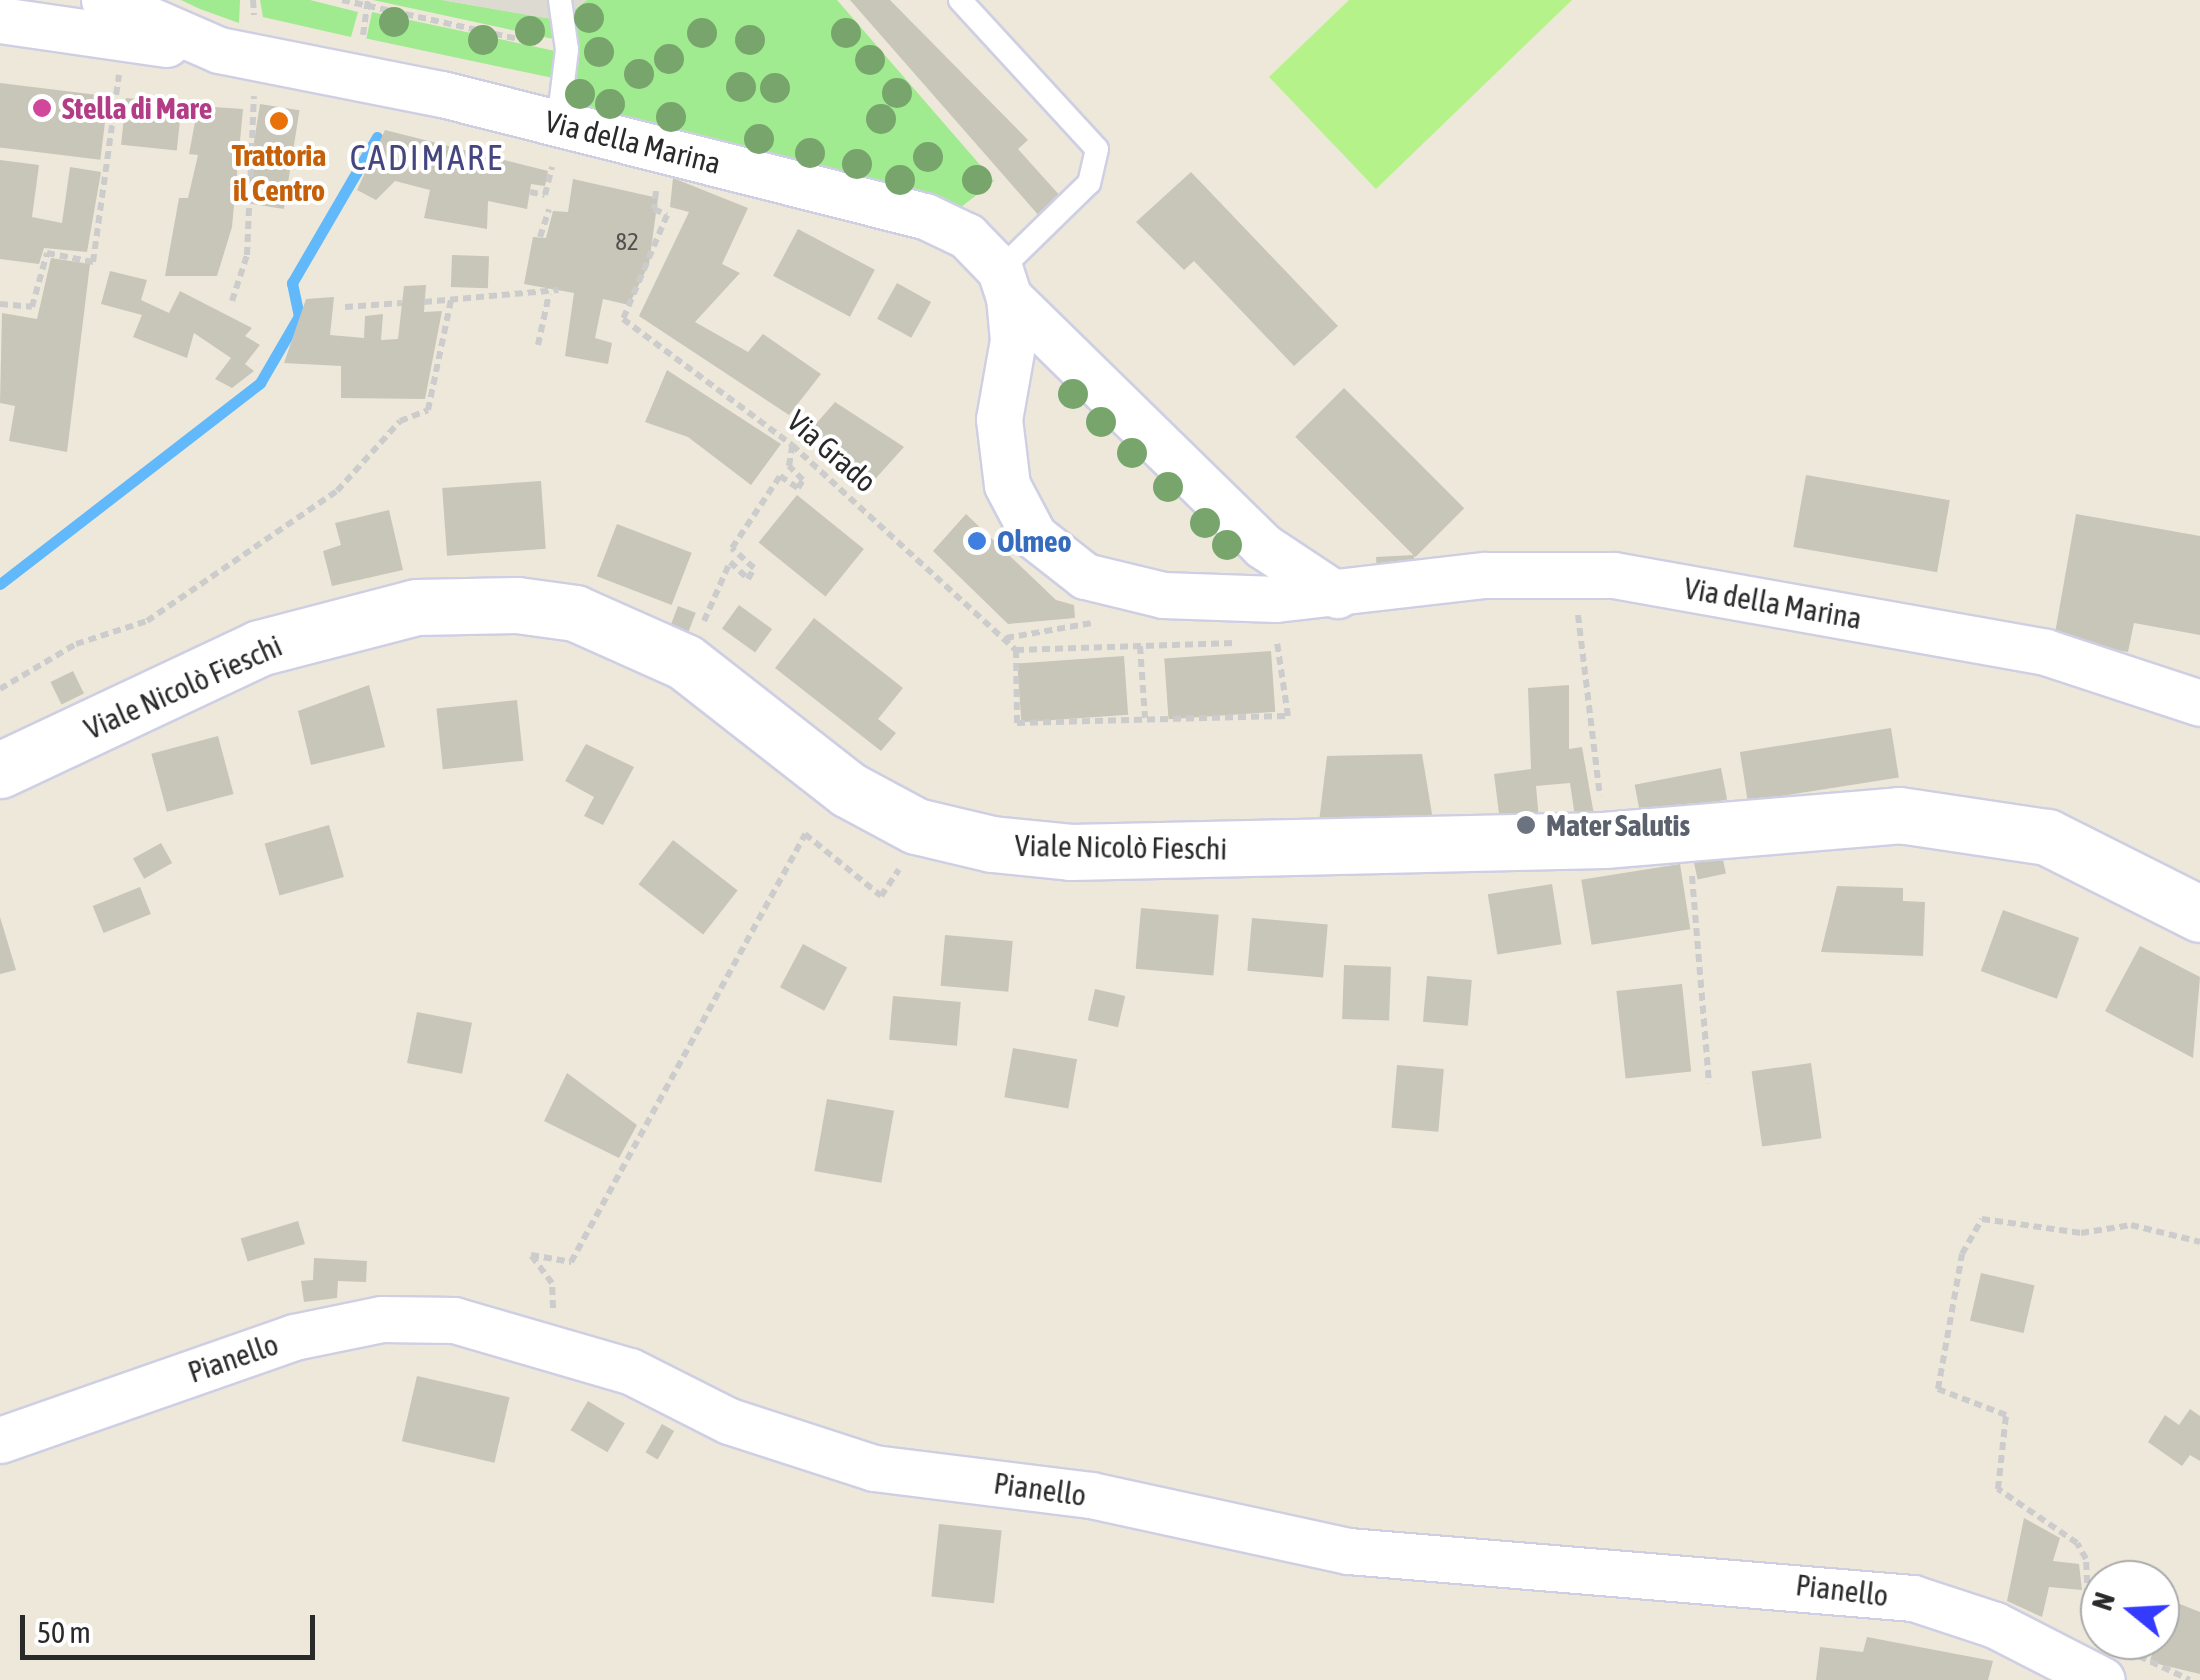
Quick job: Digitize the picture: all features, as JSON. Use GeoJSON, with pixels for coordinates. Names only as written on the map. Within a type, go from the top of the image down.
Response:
{"type":"FeatureCollection","features":[{"type":"Feature","properties":{"kind":"main road","name":"Viale Nicolò Fieschi"},"geometry":{"type":"LineString","coordinates":[[0,770],[259,648],[416,607],[575,614],[684,662],[849,790],[916,826],[1071,852],[1604,840],[1899,814],[1986,822],[2047,836],[2200,914]]}},
{"type":"Feature","properties":{"kind":"street","name":"Via della Marina"},"geometry":{"type":"LineString","coordinates":[[0,20],[113,20],[239,52],[555,145],[924,216],[967,236],[1004,284],[1262,546],[1337,596]]}},
{"type":"Feature","properties":{"kind":"street","name":"Via della Marina"},"geometry":{"type":"LineString","coordinates":[[1004,284],[1013,340],[998,419],[1007,485],[1034,536],[1085,576],[1162,594],[1337,596],[1486,576],[1614,575],[2045,652],[2200,702]]}},
{"type":"Feature","properties":{"kind":"street","name":"Pianello"},"geometry":{"type":"LineString","coordinates":[[0,1440],[294,1337],[382,1319],[454,1320],[630,1371],[729,1420],[874,1468],[1091,1495],[1348,1550],[1913,1598],[1996,1625],[2102,1680]]}},
{"type":"Feature","properties":{"kind":"lane"},"geometry":{"type":"LineString","coordinates":[[555,145],[567,50],[560,0]]}},
{"type":"Feature","properties":{"kind":"lane"},"geometry":{"type":"LineString","coordinates":[[960,0],[1097,149],[1089,183],[1004,284]]}},
{"type":"Feature","properties":{"kind":"path"},"geometry":{"type":"LineString","coordinates":[[342,0],[567,50]]}},
{"type":"Feature","properties":{"kind":"path"},"geometry":{"type":"LineString","coordinates":[[0,304],[32,307],[47,254],[92,262],[113,20]]}},
{"type":"Feature","properties":{"kind":"path"},"geometry":{"type":"LineString","coordinates":[[232,301],[247,255],[239,52]]}},
{"type":"Feature","properties":{"kind":"path"},"geometry":{"type":"LineString","coordinates":[[530,192],[545,194],[555,145]]}},
{"type":"Feature","properties":{"kind":"path","name":"Via Grado"},"geometry":{"type":"LineString","coordinates":[[659,170],[654,210],[667,215],[623,318],[792,445],[1016,650]]}},
{"type":"Feature","properties":{"kind":"path"},"geometry":{"type":"LineString","coordinates":[[540,237],[549,209]]}},
{"type":"Feature","properties":{"kind":"path"},"geometry":{"type":"LineString","coordinates":[[424,302],[554,292],[538,346]]}},
{"type":"Feature","properties":{"kind":"path"},"geometry":{"type":"LineString","coordinates":[[0,689],[76,644],[147,621],[202,575],[337,491],[400,421],[428,410],[441,378],[451,300]]}},
{"type":"Feature","properties":{"kind":"path"},"geometry":{"type":"LineString","coordinates":[[345,307],[402,303]]}},
{"type":"Feature","properties":{"kind":"path"},"geometry":{"type":"LineString","coordinates":[[684,662],[730,562],[748,578],[754,568],[732,548],[780,476],[798,488],[803,480],[789,466],[792,445]]}},
{"type":"Feature","properties":{"kind":"path"},"geometry":{"type":"LineString","coordinates":[[1576,598],[1604,840]]}},
{"type":"Feature","properties":{"kind":"path"},"geometry":{"type":"LineString","coordinates":[[1005,638],[1112,622]]}},
{"type":"Feature","properties":{"kind":"path"},"geometry":{"type":"LineString","coordinates":[[1240,643],[1016,650],[1017,723],[1288,716],[1280,642],[1260,643]]}},
{"type":"Feature","properties":{"kind":"path"},"geometry":{"type":"LineString","coordinates":[[1140,646],[1146,718]]}},
{"type":"Feature","properties":{"kind":"path"},"geometry":{"type":"LineString","coordinates":[[542,1307],[553,1308],[555,1293],[531,1255],[571,1262],[805,834],[881,896],[890,894],[916,826]]}},
{"type":"Feature","properties":{"kind":"path"},"geometry":{"type":"LineString","coordinates":[[1683,836],[1709,1083]]}},
{"type":"Feature","properties":{"kind":"path"},"geometry":{"type":"LineString","coordinates":[[2082,1560],[2077,1543],[1998,1489],[2006,1415],[1938,1389],[1962,1254],[1982,1219],[2081,1233],[2131,1225],[2200,1242]]}},
{"type":"Feature","properties":{"kind":"path"},"geometry":{"type":"LineString","coordinates":[[2141,1660],[2190,1680]]}},
{"type":"Feature","properties":{"kind":"green space"},"geometry":{"type":"Polygon","coordinates":[[[181,0],[240,0],[239,23],[200,9],[181,0]]]}},
{"type":"Feature","properties":{"kind":"green space"},"geometry":{"type":"Polygon","coordinates":[[[260,0],[310,0],[358,12],[351,37],[263,17],[260,0]]]}},
{"type":"Feature","properties":{"kind":"green space"},"geometry":{"type":"Polygon","coordinates":[[[373,0],[442,0],[558,20],[558,40],[373,0]]]}},
{"type":"Feature","properties":{"kind":"green space"},"geometry":{"type":"Polygon","coordinates":[[[587,0],[837,0],[994,181],[960,208],[570,104],[571,12],[587,0]]]}},
{"type":"Feature","properties":{"kind":"green space"},"geometry":{"type":"Polygon","coordinates":[[[1349,0],[1572,0],[1376,189],[1269,77],[1349,0]]]}},
{"type":"Feature","properties":{"kind":"green space"},"geometry":{"type":"Polygon","coordinates":[[[372,12],[559,52],[553,78],[366,38],[372,12]]]}},
{"type":"Feature","properties":{"kind":"shaded area"},"geometry":{"type":"Polygon","coordinates":[[[442,0],[587,0],[558,20],[442,0]]]}},
{"type":"Feature","properties":{"kind":"building"},"geometry":{"type":"Polygon","coordinates":[[[850,0],[890,0],[1028,140],[1018,149],[1062,198],[1040,217],[850,0]]]}},
{"type":"Feature","properties":{"kind":"building"},"geometry":{"type":"Polygon","coordinates":[[[0,83],[108,96],[100,160],[0,147],[0,83]]]}},
{"type":"Feature","properties":{"kind":"building"},"geometry":{"type":"Polygon","coordinates":[[[126,98],[182,104],[177,151],[121,145],[126,98]]]}},
{"type":"Feature","properties":{"kind":"building"},"geometry":{"type":"Polygon","coordinates":[[[260,104],[300,110],[284,209],[244,203],[260,104]]]}},
{"type":"Feature","properties":{"kind":"building"},"geometry":{"type":"Polygon","coordinates":[[[198,106],[243,109],[232,227],[217,276],[165,276],[179,198],[188,198],[198,155],[189,154],[198,106]]]}},
{"type":"Feature","properties":{"kind":"building"},"geometry":{"type":"Polygon","coordinates":[[[385,130],[548,171],[545,186],[531,184],[527,209],[488,201],[487,229],[424,218],[430,190],[395,181],[376,200],[357,190],[385,130]]]}},
{"type":"Feature","properties":{"kind":"building"},"geometry":{"type":"Polygon","coordinates":[[[0,160],[39,165],[32,217],[62,223],[70,167],[101,172],[87,252],[44,248],[39,264],[0,259],[0,160]]]}},
{"type":"Feature","properties":{"kind":"building"},"geometry":{"type":"Polygon","coordinates":[[[1191,172],[1338,326],[1294,366],[1194,261],[1184,270],[1136,222],[1191,172]]]}},
{"type":"Feature","properties":{"kind":"building"},"geometry":{"type":"Polygon","coordinates":[[[673,178],[748,208],[722,264],[740,273],[695,322],[748,352],[763,334],[821,374],[789,415],[639,316],[689,212],[670,207],[673,178]]]}},
{"type":"Feature","properties":{"kind":"building"},"geometry":{"type":"Polygon","coordinates":[[[573,179],[658,198],[649,264],[629,305],[603,299],[595,338],[612,343],[608,364],[565,356],[574,293],[524,284],[533,237],[546,238],[553,211],[568,212],[573,179]]]}},
{"type":"Feature","properties":{"kind":"building"},"geometry":{"type":"Polygon","coordinates":[[[798,229],[875,270],[850,317],[773,276],[798,229]]]}},
{"type":"Feature","properties":{"kind":"building"},"geometry":{"type":"Polygon","coordinates":[[[452,255],[489,256],[488,288],[451,287],[452,255]]]}},
{"type":"Feature","properties":{"kind":"building"},"geometry":{"type":"Polygon","coordinates":[[[51,258],[90,264],[67,452],[9,441],[15,406],[0,403],[2,313],[37,319],[51,258]]]}},
{"type":"Feature","properties":{"kind":"building"},"geometry":{"type":"Polygon","coordinates":[[[110,271],[147,280],[141,300],[169,313],[180,291],[252,328],[245,336],[260,345],[245,364],[254,371],[232,388],[215,379],[231,358],[194,333],[187,358],[133,337],[142,315],[101,304],[110,271]]]}},
{"type":"Feature","properties":{"kind":"building"},"geometry":{"type":"Polygon","coordinates":[[[897,283],[931,302],[911,338],[877,319],[897,283]]]}},
{"type":"Feature","properties":{"kind":"building"},"geometry":{"type":"Polygon","coordinates":[[[426,285],[424,312],[442,311],[425,399],[341,398],[341,366],[284,363],[306,299],[334,297],[330,335],[364,338],[365,316],[383,314],[381,340],[398,339],[404,286],[426,285]]]}},
{"type":"Feature","properties":{"kind":"building"},"geometry":{"type":"Polygon","coordinates":[[[667,370],[781,444],[751,485],[688,437],[645,422],[667,370]]]}},
{"type":"Feature","properties":{"kind":"building"},"geometry":{"type":"Polygon","coordinates":[[[1344,388],[1464,508],[1415,557],[1295,437],[1344,388]]]}},
{"type":"Feature","properties":{"kind":"building"},"geometry":{"type":"Polygon","coordinates":[[[835,402],[904,447],[867,488],[807,434],[835,402]]]}},
{"type":"Feature","properties":{"kind":"building"},"geometry":{"type":"Polygon","coordinates":[[[1806,475],[1950,500],[1937,572],[1793,547],[1806,475]]]}},
{"type":"Feature","properties":{"kind":"building"},"geometry":{"type":"Polygon","coordinates":[[[541,481],[546,549],[447,556],[442,488],[541,481]]]}},
{"type":"Feature","properties":{"kind":"building"},"geometry":{"type":"Polygon","coordinates":[[[797,495],[864,549],[825,597],[759,542],[797,495]]]}},
{"type":"Feature","properties":{"kind":"building"},"geometry":{"type":"Polygon","coordinates":[[[389,510],[403,570],[332,586],[323,551],[341,545],[335,523],[389,510]]]}},
{"type":"Feature","properties":{"kind":"building"},"geometry":{"type":"Polygon","coordinates":[[[966,514],[1056,600],[1074,605],[1075,618],[1008,624],[933,551],[966,514]]]}},
{"type":"Feature","properties":{"kind":"building"},"geometry":{"type":"Polygon","coordinates":[[[2076,514],[2200,536],[2200,635],[2134,623],[2128,652],[2054,639],[2076,514]]]}},
{"type":"Feature","properties":{"kind":"building"},"geometry":{"type":"Polygon","coordinates":[[[617,524],[692,553],[672,605],[597,576],[617,524]]]}},
{"type":"Feature","properties":{"kind":"building"},"geometry":{"type":"Polygon","coordinates":[[[1414,555],[1415,576],[1377,578],[1376,557],[1414,555]]]}},
{"type":"Feature","properties":{"kind":"building"},"geometry":{"type":"Polygon","coordinates":[[[739,605],[772,629],[755,653],[722,628],[739,605]]]}},
{"type":"Feature","properties":{"kind":"building"},"geometry":{"type":"Polygon","coordinates":[[[678,606],[696,613],[687,635],[669,628],[678,606]]]}},
{"type":"Feature","properties":{"kind":"building"},"geometry":{"type":"Polygon","coordinates":[[[814,618],[903,688],[878,719],[896,733],[881,751],[775,668],[814,618]]]}},
{"type":"Feature","properties":{"kind":"building"},"geometry":{"type":"Polygon","coordinates":[[[1271,651],[1275,712],[1169,719],[1164,658],[1271,651]]]}},
{"type":"Feature","properties":{"kind":"building"},"geometry":{"type":"Polygon","coordinates":[[[1124,656],[1128,715],[1021,722],[1017,663],[1124,656]]]}},
{"type":"Feature","properties":{"kind":"building"},"geometry":{"type":"Polygon","coordinates":[[[73,671],[84,693],[61,704],[51,682],[73,671]]]}},
{"type":"Feature","properties":{"kind":"building"},"geometry":{"type":"Polygon","coordinates":[[[369,685],[385,747],[311,765],[298,711],[369,685]]]}},
{"type":"Feature","properties":{"kind":"building"},"geometry":{"type":"Polygon","coordinates":[[[1569,685],[1569,749],[1582,747],[1596,826],[1577,831],[1570,783],[1536,786],[1540,831],[1502,837],[1494,774],[1531,769],[1528,688],[1569,685]]]}},
{"type":"Feature","properties":{"kind":"building"},"geometry":{"type":"Polygon","coordinates":[[[517,700],[523,761],[443,769],[436,708],[517,700]]]}},
{"type":"Feature","properties":{"kind":"building"},"geometry":{"type":"Polygon","coordinates":[[[1891,728],[1899,777],[1748,801],[1740,752],[1891,728]]]}},
{"type":"Feature","properties":{"kind":"building"},"geometry":{"type":"Polygon","coordinates":[[[218,736],[234,794],[167,812],[151,754],[218,736]]]}},
{"type":"Feature","properties":{"kind":"building"},"geometry":{"type":"Polygon","coordinates":[[[586,744],[634,767],[603,825],[584,816],[594,797],[565,781],[586,744]]]}},
{"type":"Feature","properties":{"kind":"building"},"geometry":{"type":"Polygon","coordinates":[[[1422,754],[1433,820],[1319,822],[1327,756],[1422,754]]]}},
{"type":"Feature","properties":{"kind":"building"},"geometry":{"type":"Polygon","coordinates":[[[1721,768],[1727,799],[1641,816],[1635,785],[1721,768]]]}},
{"type":"Feature","properties":{"kind":"building"},"geometry":{"type":"Polygon","coordinates":[[[329,825],[344,877],[279,895],[265,843],[329,825]]]}},
{"type":"Feature","properties":{"kind":"building"},"geometry":{"type":"Polygon","coordinates":[[[673,840],[738,890],[703,935],[639,884],[673,840]]]}},
{"type":"Feature","properties":{"kind":"building"},"geometry":{"type":"Polygon","coordinates":[[[161,843],[172,863],[144,879],[133,859],[161,843]]]}},
{"type":"Feature","properties":{"kind":"building"},"geometry":{"type":"Polygon","coordinates":[[[1722,855],[1726,874],[1698,880],[1694,861],[1722,855]]]}},
{"type":"Feature","properties":{"kind":"building"},"geometry":{"type":"Polygon","coordinates":[[[1680,864],[1690,929],[1592,945],[1581,880],[1680,864]]]}},
{"type":"Feature","properties":{"kind":"building"},"geometry":{"type":"Polygon","coordinates":[[[1552,884],[1562,944],[1497,954],[1488,894],[1552,884]]]}},
{"type":"Feature","properties":{"kind":"building"},"geometry":{"type":"Polygon","coordinates":[[[1837,886],[1903,888],[1903,901],[1925,902],[1923,956],[1821,952],[1837,886]]]}},
{"type":"Feature","properties":{"kind":"building"},"geometry":{"type":"Polygon","coordinates":[[[140,887],[151,914],[104,933],[93,906],[140,887]]]}},
{"type":"Feature","properties":{"kind":"building"},"geometry":{"type":"Polygon","coordinates":[[[1141,908],[1219,915],[1213,976],[1136,969],[1141,908]]]}},
{"type":"Feature","properties":{"kind":"building"},"geometry":{"type":"Polygon","coordinates":[[[2003,910],[2079,938],[2057,999],[1981,971],[2003,910]]]}},
{"type":"Feature","properties":{"kind":"building"},"geometry":{"type":"Polygon","coordinates":[[[0,917],[16,970],[0,974],[0,917]]]}},
{"type":"Feature","properties":{"kind":"building"},"geometry":{"type":"Polygon","coordinates":[[[1252,918],[1328,925],[1323,977],[1247,971],[1252,918]]]}},
{"type":"Feature","properties":{"kind":"building"},"geometry":{"type":"Polygon","coordinates":[[[945,935],[1013,941],[1008,992],[941,986],[945,935]]]}},
{"type":"Feature","properties":{"kind":"building"},"geometry":{"type":"Polygon","coordinates":[[[803,944],[847,967],[824,1011],[780,987],[803,944]]]}},
{"type":"Feature","properties":{"kind":"building"},"geometry":{"type":"Polygon","coordinates":[[[2140,946],[2200,977],[2193,1058],[2105,1011],[2140,946]]]}},
{"type":"Feature","properties":{"kind":"building"},"geometry":{"type":"Polygon","coordinates":[[[1344,965],[1391,967],[1389,1021],[1342,1019],[1344,965]]]}},
{"type":"Feature","properties":{"kind":"building"},"geometry":{"type":"Polygon","coordinates":[[[1427,976],[1472,980],[1468,1026],[1423,1022],[1427,976]]]}},
{"type":"Feature","properties":{"kind":"building"},"geometry":{"type":"Polygon","coordinates":[[[1682,984],[1691,1072],[1626,1078],[1616,991],[1682,984]]]}},
{"type":"Feature","properties":{"kind":"building"},"geometry":{"type":"Polygon","coordinates":[[[1095,989],[1125,996],[1118,1027],[1088,1020],[1095,989]]]}},
{"type":"Feature","properties":{"kind":"building"},"geometry":{"type":"Polygon","coordinates":[[[893,996],[961,1002],[957,1046],[889,1040],[893,996]]]}},
{"type":"Feature","properties":{"kind":"building"},"geometry":{"type":"Polygon","coordinates":[[[417,1012],[472,1023],[462,1074],[407,1063],[417,1012]]]}},
{"type":"Feature","properties":{"kind":"building"},"geometry":{"type":"Polygon","coordinates":[[[1013,1048],[1077,1059],[1068,1109],[1004,1097],[1013,1048]]]}},
{"type":"Feature","properties":{"kind":"building"},"geometry":{"type":"Polygon","coordinates":[[[1811,1063],[1822,1138],[1762,1147],[1752,1071],[1811,1063]]]}},
{"type":"Feature","properties":{"kind":"building"},"geometry":{"type":"Polygon","coordinates":[[[1397,1065],[1444,1069],[1438,1132],[1392,1128],[1397,1065]]]}},
{"type":"Feature","properties":{"kind":"building"},"geometry":{"type":"Polygon","coordinates":[[[567,1073],[637,1125],[619,1158],[544,1121],[567,1073]]]}},
{"type":"Feature","properties":{"kind":"building"},"geometry":{"type":"Polygon","coordinates":[[[827,1099],[894,1111],[881,1183],[814,1171],[827,1099]]]}},
{"type":"Feature","properties":{"kind":"building"},"geometry":{"type":"Polygon","coordinates":[[[298,1221],[305,1244],[248,1261],[241,1239],[298,1221]]]}},
{"type":"Feature","properties":{"kind":"building"},"geometry":{"type":"Polygon","coordinates":[[[314,1258],[367,1261],[366,1282],[338,1281],[337,1298],[304,1302],[301,1281],[313,1280],[314,1258]]]}},
{"type":"Feature","properties":{"kind":"building"},"geometry":{"type":"Polygon","coordinates":[[[1981,1273],[2035,1285],[2024,1333],[1970,1321],[1981,1273]]]}},
{"type":"Feature","properties":{"kind":"building"},"geometry":{"type":"Polygon","coordinates":[[[417,1376],[510,1397],[494,1463],[402,1441],[417,1376]]]}},
{"type":"Feature","properties":{"kind":"building"},"geometry":{"type":"Polygon","coordinates":[[[588,1401],[625,1423],[607,1452],[570,1430],[588,1401]]]}},
{"type":"Feature","properties":{"kind":"building"},"geometry":{"type":"Polygon","coordinates":[[[2190,1409],[2200,1416],[2200,1461],[2190,1455],[2182,1466],[2148,1442],[2165,1415],[2179,1425],[2190,1409]]]}},
{"type":"Feature","properties":{"kind":"building"},"geometry":{"type":"Polygon","coordinates":[[[662,1424],[674,1431],[658,1460],[646,1453],[662,1424]]]}},
{"type":"Feature","properties":{"kind":"building"},"geometry":{"type":"Polygon","coordinates":[[[2024,1518],[2060,1538],[2053,1561],[2079,1564],[2080,1590],[2049,1587],[2042,1617],[2007,1601],[2024,1518]]]}},
{"type":"Feature","properties":{"kind":"building"},"geometry":{"type":"Polygon","coordinates":[[[939,1524],[1002,1531],[994,1603],[931,1597],[939,1524]]]}},
{"type":"Feature","properties":{"kind":"building"},"geometry":{"type":"Polygon","coordinates":[[[2180,1604],[2200,1612],[2200,1674],[2150,1662],[2180,1660],[2180,1604]]]}},
{"type":"Feature","properties":{"kind":"building"},"geometry":{"type":"Polygon","coordinates":[[[1867,1637],[1993,1661],[1988,1680],[1816,1680],[1820,1647],[1863,1652],[1867,1637]]]}},
{"type":"Feature","properties":{"kind":"waterway"},"geometry":{"type":"LineString","coordinates":[[0,584],[260,383],[299,316],[292,283],[377,137]]}},
{"type":"Feature","properties":{"kind":"place","name":"Stella di Mare"},"geometry":{"type":"Point","coordinates":[42,108]}},
{"type":"Feature","properties":{"kind":"place","name":"Trattoria il Centro"},"geometry":{"type":"Point","coordinates":[279,121]}},
{"type":"Feature","properties":{"kind":"place","name":"Olmeo"},"geometry":{"type":"Point","coordinates":[977,541]}},
{"type":"Feature","properties":{"kind":"place","name":"Mater Salutis"},"geometry":{"type":"Point","coordinates":[1526,825]}},
{"type":"Feature","properties":{"kind":"district","name":"CADIMARE"},"geometry":{"type":"Point","coordinates":[427,157]}}]}
